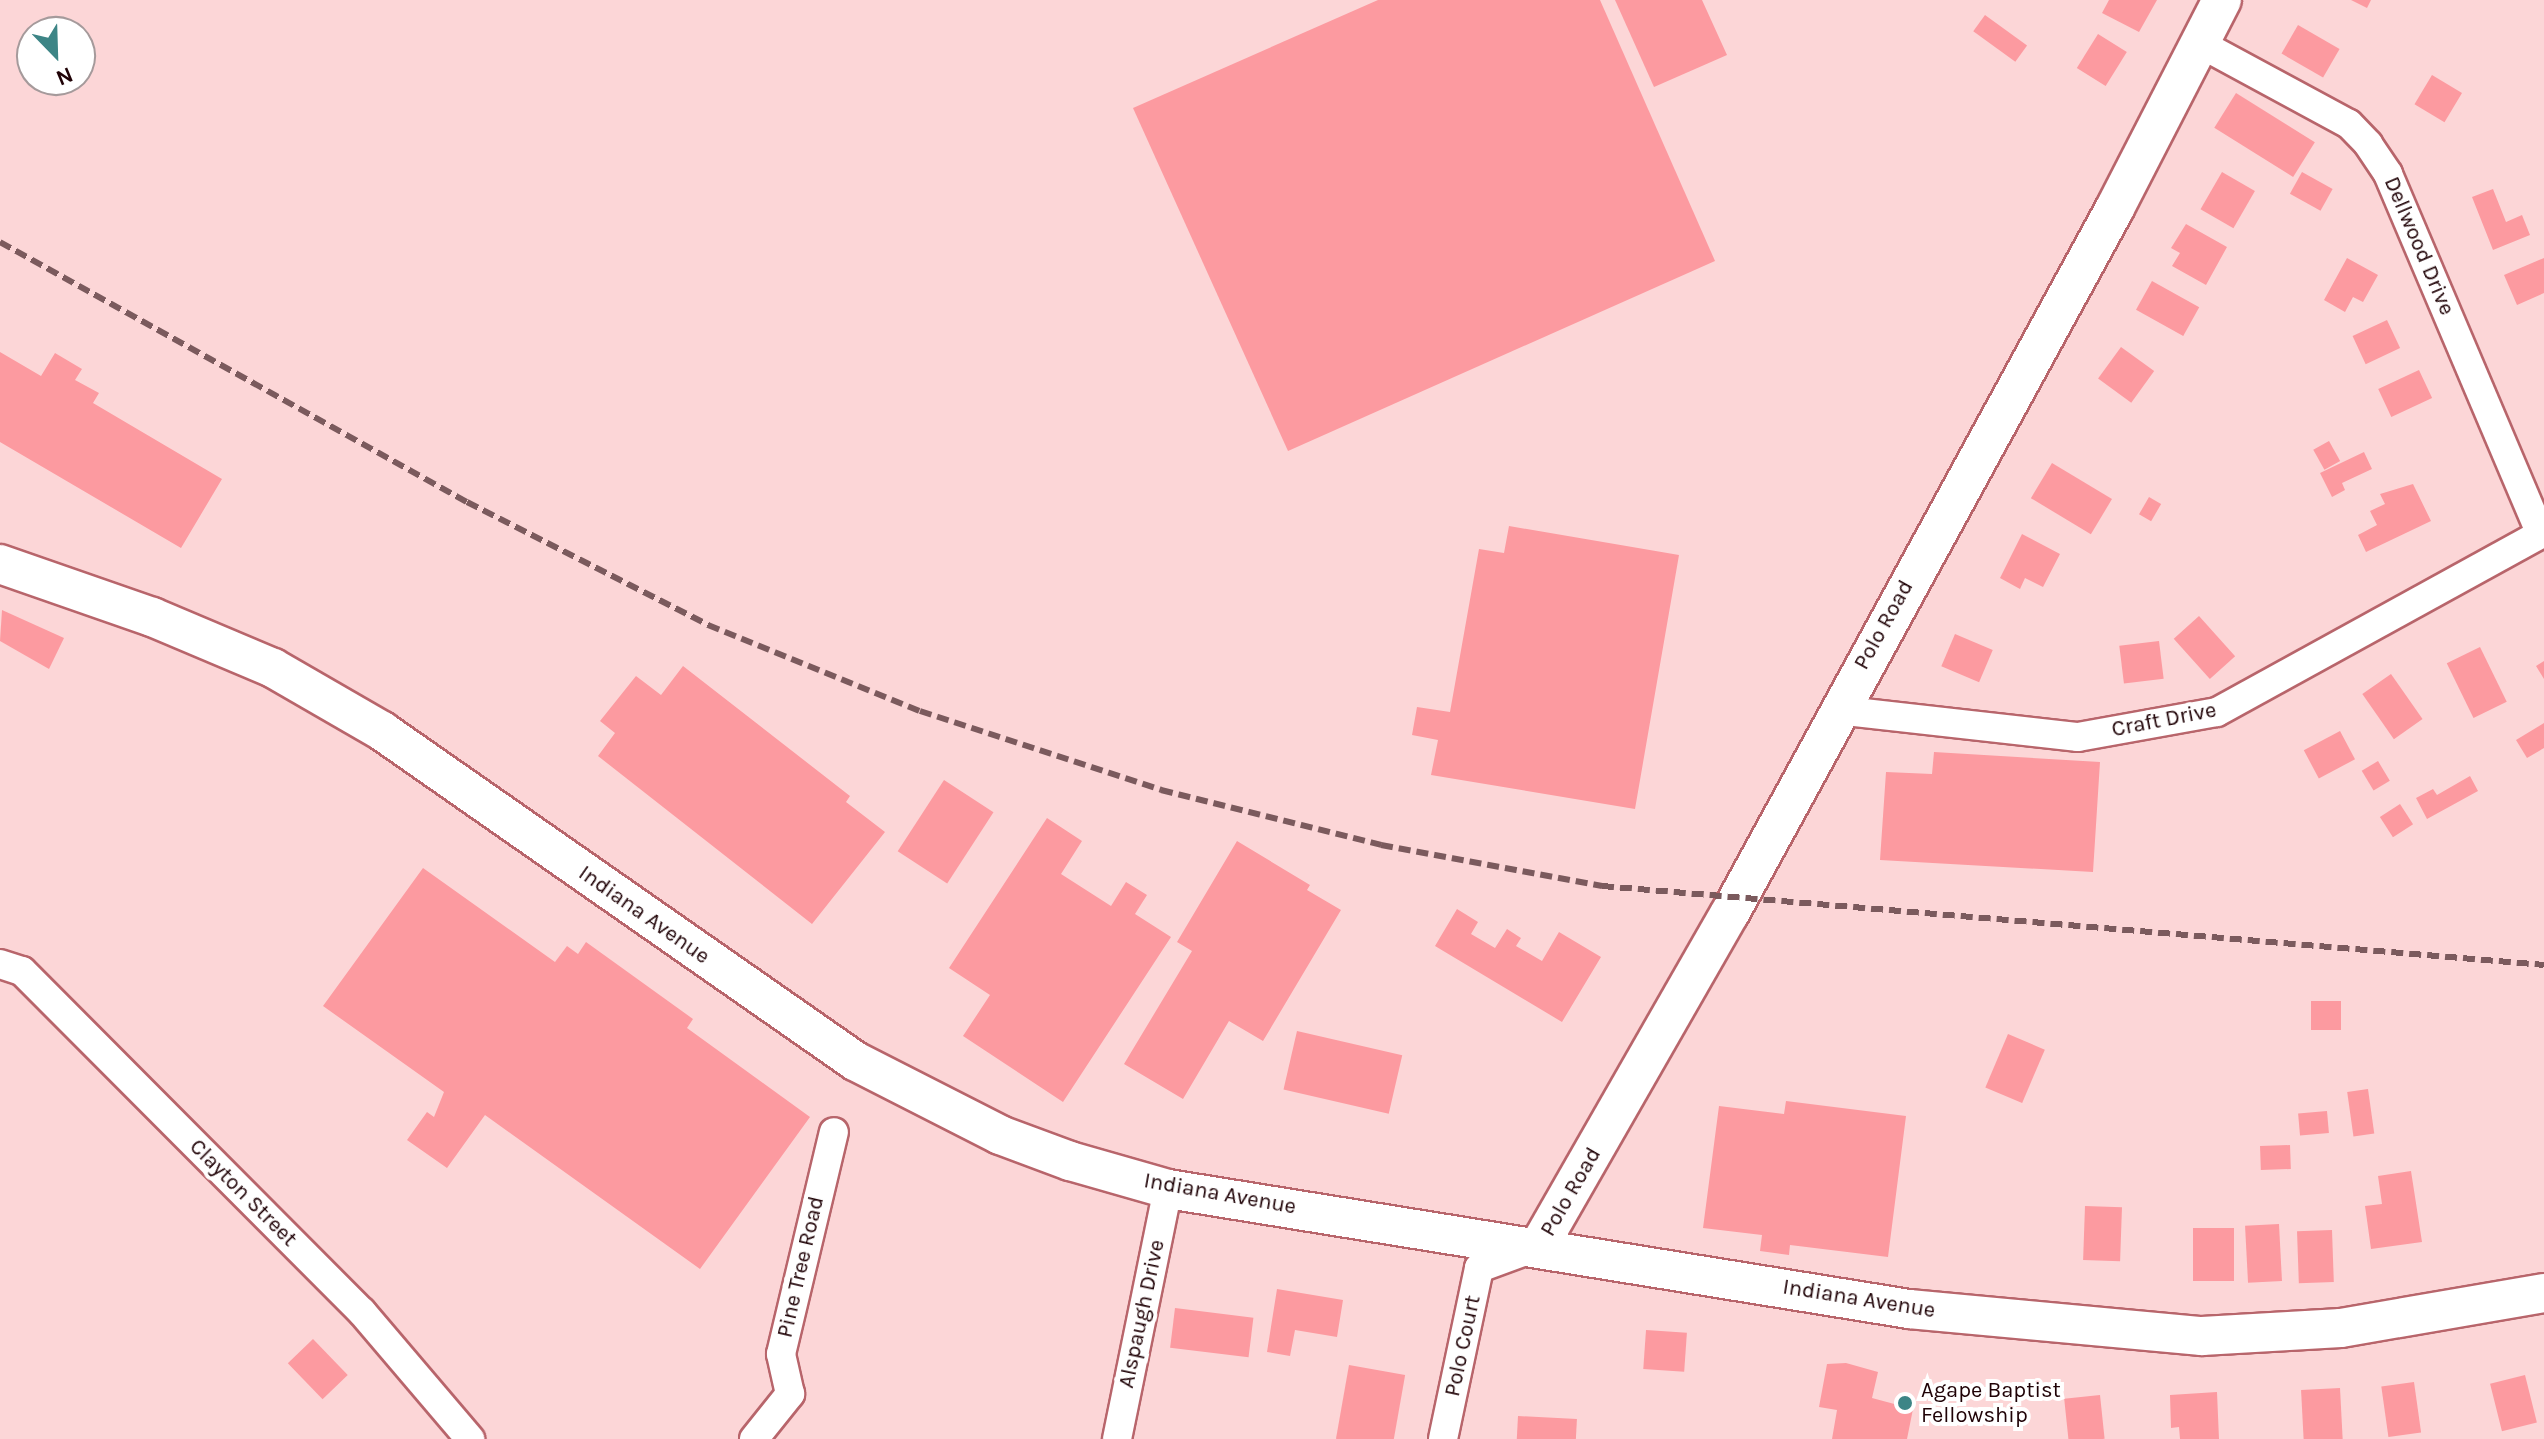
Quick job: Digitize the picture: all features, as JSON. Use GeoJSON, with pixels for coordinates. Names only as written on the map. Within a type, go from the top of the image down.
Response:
{"type":"FeatureCollection","features":[{"type":"Feature","properties":{"kind":"main road","name":"Polo Road"},"geometry":{"type":"LineString","coordinates":[[1539,1246],[1723,926],[1837,710],[2115,208],[2222,0]]}},
{"type":"Feature","properties":{"kind":"main road","name":"Indiana Avenue"},"geometry":{"type":"LineString","coordinates":[[0,564],[152,617],[273,668],[382,731],[855,1061],[1000,1135],[1168,1189],[1539,1246],[1909,1309],[2202,1336],[2341,1328],[2544,1293]]}},
{"type":"Feature","properties":{"kind":"street","name":"Dellwood Drive"},"geometry":{"type":"LineString","coordinates":[[2199,43],[2349,124],[2368,144],[2388,174],[2543,533]]}},
{"type":"Feature","properties":{"kind":"street","name":"Craft Drive"},"geometry":{"type":"LineString","coordinates":[[1837,710],[2078,737],[2217,712],[2543,533]]}},
{"type":"Feature","properties":{"kind":"street","name":"Clayton Street"},"geometry":{"type":"LineString","coordinates":[[0,964],[22,971],[351,1301],[470,1439]]}},
{"type":"Feature","properties":{"kind":"street","name":"Pine Tree Road"},"geometry":{"type":"LineString","coordinates":[[754,1439],[790,1394],[781,1354],[834,1132]]}},
{"type":"Feature","properties":{"kind":"street","name":"Alspaugh Drive"},"geometry":{"type":"LineString","coordinates":[[1117,1439],[1168,1189]]}},
{"type":"Feature","properties":{"kind":"street","name":"Polo Court"},"geometry":{"type":"LineString","coordinates":[[1443,1439],[1479,1268],[1539,1246]]}},
{"type":"Feature","properties":{"kind":"building"},"geometry":{"type":"Polygon","coordinates":[[[1378,0],[1600,0],[1715,261],[1288,451],[1133,108],[1378,0]]]}},
{"type":"Feature","properties":{"kind":"building"},"geometry":{"type":"Polygon","coordinates":[[[1615,0],[1702,0],[1727,55],[1654,87],[1615,0]]]}},
{"type":"Feature","properties":{"kind":"building"},"geometry":{"type":"Polygon","coordinates":[[[2109,0],[2157,0],[2139,32],[2102,13],[2109,0]]]}},
{"type":"Feature","properties":{"kind":"building"},"geometry":{"type":"Polygon","coordinates":[[[2351,0],[2371,0],[2367,8],[2351,0]]]}},
{"type":"Feature","properties":{"kind":"building"},"geometry":{"type":"Polygon","coordinates":[[[1985,15],[2027,46],[2015,62],[1973,31],[1985,15]]]}},
{"type":"Feature","properties":{"kind":"building"},"geometry":{"type":"Polygon","coordinates":[[[2298,25],[2340,49],[2323,78],[2282,54],[2298,25]]]}},
{"type":"Feature","properties":{"kind":"building"},"geometry":{"type":"Polygon","coordinates":[[[2098,34],[2127,52],[2106,86],[2077,68],[2098,34]]]}},
{"type":"Feature","properties":{"kind":"building"},"geometry":{"type":"Polygon","coordinates":[[[2432,75],[2462,93],[2444,122],[2414,104],[2432,75]]]}},
{"type":"Feature","properties":{"kind":"building"},"geometry":{"type":"Polygon","coordinates":[[[2236,93],[2315,142],[2293,177],[2214,128],[2236,93]]]}},
{"type":"Feature","properties":{"kind":"building"},"geometry":{"type":"Polygon","coordinates":[[[2222,172],[2255,191],[2233,228],[2200,209],[2222,172]]]}},
{"type":"Feature","properties":{"kind":"building"},"geometry":{"type":"Polygon","coordinates":[[[2302,172],[2333,189],[2320,211],[2290,194],[2302,172]]]}},
{"type":"Feature","properties":{"kind":"building"},"geometry":{"type":"Polygon","coordinates":[[[2493,189],[2506,222],[2522,215],[2530,235],[2493,250],[2472,197],[2493,189]]]}},
{"type":"Feature","properties":{"kind":"building"},"geometry":{"type":"Polygon","coordinates":[[[2186,224],[2227,247],[2206,285],[2172,266],[2180,253],[2171,248],[2186,224]]]}},
{"type":"Feature","properties":{"kind":"building"},"geometry":{"type":"Polygon","coordinates":[[[2347,258],[2378,275],[2363,302],[2353,297],[2345,312],[2324,300],[2347,258]]]}},
{"type":"Feature","properties":{"kind":"building"},"geometry":{"type":"Polygon","coordinates":[[[2544,258],[2544,293],[2517,305],[2504,275],[2544,258]]]}},
{"type":"Feature","properties":{"kind":"building"},"geometry":{"type":"Polygon","coordinates":[[[2152,281],[2199,307],[2183,336],[2136,310],[2152,281]]]}},
{"type":"Feature","properties":{"kind":"building"},"geometry":{"type":"Polygon","coordinates":[[[2387,320],[2400,348],[2366,364],[2353,336],[2387,320]]]}},
{"type":"Feature","properties":{"kind":"building"},"geometry":{"type":"Polygon","coordinates":[[[2121,347],[2154,371],[2131,403],[2098,379],[2121,347]]]}},
{"type":"Feature","properties":{"kind":"building"},"geometry":{"type":"Polygon","coordinates":[[[0,352],[41,376],[55,353],[82,369],[75,380],[99,393],[93,403],[222,479],[181,548],[0,442],[0,352]]]}},
{"type":"Feature","properties":{"kind":"building"},"geometry":{"type":"Polygon","coordinates":[[[2419,370],[2432,398],[2391,417],[2378,389],[2419,370]]]}},
{"type":"Feature","properties":{"kind":"building"},"geometry":{"type":"Polygon","coordinates":[[[2329,441],[2340,461],[2324,470],[2313,450],[2329,441]]]}},
{"type":"Feature","properties":{"kind":"building"},"geometry":{"type":"Polygon","coordinates":[[[2364,452],[2372,469],[2342,483],[2345,490],[2332,497],[2320,473],[2364,452]]]}},
{"type":"Feature","properties":{"kind":"building"},"geometry":{"type":"Polygon","coordinates":[[[2052,463],[2112,499],[2091,534],[2031,498],[2052,463]]]}},
{"type":"Feature","properties":{"kind":"building"},"geometry":{"type":"Polygon","coordinates":[[[2413,484],[2431,521],[2366,552],[2358,535],[2377,525],[2370,511],[2385,504],[2380,494],[2413,484]]]}},
{"type":"Feature","properties":{"kind":"building"},"geometry":{"type":"Polygon","coordinates":[[[2149,497],[2161,504],[2151,521],[2139,514],[2149,497]]]}},
{"type":"Feature","properties":{"kind":"building"},"geometry":{"type":"Polygon","coordinates":[[[1509,526],[1679,555],[1635,809],[1431,775],[1438,740],[1412,735],[1417,707],[1450,712],[1479,549],[1504,553],[1509,526]]]}},
{"type":"Feature","properties":{"kind":"building"},"geometry":{"type":"Polygon","coordinates":[[[2022,534],[2060,554],[2043,587],[2025,578],[2020,589],[2000,578],[2022,534]]]}},
{"type":"Feature","properties":{"kind":"building"},"geometry":{"type":"Polygon","coordinates":[[[2,610],[64,638],[49,669],[0,641],[2,610]]]}},
{"type":"Feature","properties":{"kind":"building"},"geometry":{"type":"Polygon","coordinates":[[[2199,616],[2235,656],[2210,679],[2174,639],[2199,616]]]}},
{"type":"Feature","properties":{"kind":"building"},"geometry":{"type":"Polygon","coordinates":[[[1955,634],[1993,650],[1979,682],[1941,666],[1955,634]]]}},
{"type":"Feature","properties":{"kind":"building"},"geometry":{"type":"Polygon","coordinates":[[[2159,641],[2164,679],[2124,684],[2119,646],[2159,641]]]}},
{"type":"Feature","properties":{"kind":"building"},"geometry":{"type":"Polygon","coordinates":[[[2480,647],[2507,702],[2473,718],[2447,663],[2480,647]]]}},
{"type":"Feature","properties":{"kind":"building"},"geometry":{"type":"Polygon","coordinates":[[[2544,661],[2544,679],[2536,666],[2544,661]]]}},
{"type":"Feature","properties":{"kind":"building"},"geometry":{"type":"Polygon","coordinates":[[[683,666],[850,796],[846,802],[885,832],[812,924],[598,756],[615,733],[600,721],[636,676],[661,695],[683,666]]]}},
{"type":"Feature","properties":{"kind":"building"},"geometry":{"type":"Polygon","coordinates":[[[2391,674],[2423,719],[2394,739],[2362,694],[2391,674]]]}},
{"type":"Feature","properties":{"kind":"building"},"geometry":{"type":"Polygon","coordinates":[[[2544,723],[2544,748],[2527,758],[2516,740],[2544,723]]]}},
{"type":"Feature","properties":{"kind":"building"},"geometry":{"type":"Polygon","coordinates":[[[2340,731],[2355,759],[2319,779],[2304,750],[2340,731]]]}},
{"type":"Feature","properties":{"kind":"building"},"geometry":{"type":"Polygon","coordinates":[[[1934,752],[2100,762],[2093,872],[1880,860],[1886,772],[1932,774],[1934,752]]]}},
{"type":"Feature","properties":{"kind":"building"},"geometry":{"type":"Polygon","coordinates":[[[2378,761],[2390,781],[2374,791],[2362,771],[2378,761]]]}},
{"type":"Feature","properties":{"kind":"building"},"geometry":{"type":"Polygon","coordinates":[[[2470,776],[2478,791],[2427,819],[2416,798],[2433,789],[2437,795],[2470,776]]]}},
{"type":"Feature","properties":{"kind":"building"},"geometry":{"type":"Polygon","coordinates":[[[944,780],[993,812],[947,883],[898,851],[944,780]]]}},
{"type":"Feature","properties":{"kind":"building"},"geometry":{"type":"Polygon","coordinates":[[[2400,804],[2413,824],[2393,837],[2380,817],[2400,804]]]}},
{"type":"Feature","properties":{"kind":"building"},"geometry":{"type":"Polygon","coordinates":[[[1047,818],[1082,841],[1061,874],[1111,906],[1126,882],[1147,895],[1135,914],[1171,937],[1063,1102],[963,1036],[990,995],[949,968],[1047,818]]]}},
{"type":"Feature","properties":{"kind":"building"},"geometry":{"type":"Polygon","coordinates":[[[1237,841],[1310,885],[1307,890],[1341,910],[1263,1041],[1229,1021],[1183,1099],[1124,1064],[1192,951],[1177,942],[1237,841]]]}},
{"type":"Feature","properties":{"kind":"building"},"geometry":{"type":"Polygon","coordinates":[[[423,868],[555,962],[567,946],[578,954],[586,942],[693,1019],[687,1028],[810,1117],[700,1269],[485,1115],[447,1168],[407,1140],[427,1112],[434,1117],[444,1092],[323,1006],[423,868]]]}},
{"type":"Feature","properties":{"kind":"building"},"geometry":{"type":"Polygon","coordinates":[[[1457,909],[1478,922],[1471,934],[1495,948],[1507,929],[1521,938],[1516,946],[1542,961],[1559,932],[1601,957],[1562,1022],[1435,946],[1457,909]]]}},
{"type":"Feature","properties":{"kind":"building"},"geometry":{"type":"Polygon","coordinates":[[[2311,1001],[2341,1001],[2341,1030],[2311,1030],[2311,1001]]]}},
{"type":"Feature","properties":{"kind":"building"},"geometry":{"type":"Polygon","coordinates":[[[1297,1031],[1402,1055],[1389,1114],[1284,1089],[1297,1031]]]}},
{"type":"Feature","properties":{"kind":"building"},"geometry":{"type":"Polygon","coordinates":[[[2008,1034],[2045,1050],[2022,1103],[1985,1087],[2008,1034]]]}},
{"type":"Feature","properties":{"kind":"building"},"geometry":{"type":"Polygon","coordinates":[[[2368,1089],[2374,1134],[2353,1136],[2347,1092],[2368,1089]]]}},
{"type":"Feature","properties":{"kind":"building"},"geometry":{"type":"Polygon","coordinates":[[[1786,1101],[1906,1116],[1888,1257],[1790,1245],[1789,1255],[1760,1251],[1762,1235],[1703,1228],[1719,1106],[1784,1114],[1786,1101]]]}},
{"type":"Feature","properties":{"kind":"building"},"geometry":{"type":"Polygon","coordinates":[[[2327,1111],[2329,1133],[2300,1135],[2298,1114],[2327,1111]]]}},
{"type":"Feature","properties":{"kind":"building"},"geometry":{"type":"Polygon","coordinates":[[[2290,1145],[2291,1169],[2261,1170],[2260,1146],[2290,1145]]]}},
{"type":"Feature","properties":{"kind":"building"},"geometry":{"type":"Polygon","coordinates":[[[2411,1171],[2422,1242],[2371,1249],[2365,1206],[2382,1204],[2378,1176],[2411,1171]]]}},
{"type":"Feature","properties":{"kind":"building"},"geometry":{"type":"Polygon","coordinates":[[[2085,1206],[2122,1207],[2120,1261],[2083,1260],[2085,1206]]]}},
{"type":"Feature","properties":{"kind":"building"},"geometry":{"type":"Polygon","coordinates":[[[2279,1224],[2282,1281],[2248,1283],[2245,1226],[2279,1224]]]}},
{"type":"Feature","properties":{"kind":"building"},"geometry":{"type":"Polygon","coordinates":[[[2193,1228],[2234,1228],[2234,1281],[2193,1281],[2193,1228]]]}},
{"type":"Feature","properties":{"kind":"building"},"geometry":{"type":"Polygon","coordinates":[[[2332,1230],[2334,1282],[2299,1283],[2297,1231],[2332,1230]]]}},
{"type":"Feature","properties":{"kind":"building"},"geometry":{"type":"Polygon","coordinates":[[[1277,1289],[1343,1300],[1337,1337],[1295,1330],[1290,1356],[1267,1352],[1277,1289]]]}},
{"type":"Feature","properties":{"kind":"building"},"geometry":{"type":"Polygon","coordinates":[[[1175,1308],[1253,1318],[1249,1357],[1170,1348],[1175,1308]]]}},
{"type":"Feature","properties":{"kind":"building"},"geometry":{"type":"Polygon","coordinates":[[[1646,1330],[1687,1333],[1684,1372],[1643,1369],[1646,1330]]]}},
{"type":"Feature","properties":{"kind":"building"},"geometry":{"type":"Polygon","coordinates":[[[313,1339],[348,1375],[323,1399],[288,1363],[313,1339]]]}},
{"type":"Feature","properties":{"kind":"building"},"geometry":{"type":"Polygon","coordinates":[[[1846,1363],[1878,1372],[1872,1398],[1913,1409],[1907,1439],[1832,1439],[1837,1410],[1819,1407],[1827,1364],[1846,1363]]]}},
{"type":"Feature","properties":{"kind":"building"},"geometry":{"type":"Polygon","coordinates":[[[1349,1365],[1405,1375],[1394,1439],[1336,1439],[1349,1365]]]}},
{"type":"Feature","properties":{"kind":"building"},"geometry":{"type":"Polygon","coordinates":[[[2525,1375],[2537,1423],[2502,1431],[2490,1384],[2525,1375]]]}},
{"type":"Feature","properties":{"kind":"building"},"geometry":{"type":"Polygon","coordinates":[[[2414,1382],[2421,1433],[2388,1437],[2381,1387],[2414,1382]]]}},
{"type":"Feature","properties":{"kind":"building"},"geometry":{"type":"Polygon","coordinates":[[[2340,1388],[2343,1439],[2304,1439],[2301,1390],[2340,1388]]]}},
{"type":"Feature","properties":{"kind":"building"},"geometry":{"type":"Polygon","coordinates":[[[2217,1392],[2219,1439],[2180,1439],[2179,1427],[2171,1428],[2170,1395],[2217,1392]]]}},
{"type":"Feature","properties":{"kind":"building"},"geometry":{"type":"Polygon","coordinates":[[[2100,1395],[2105,1439],[2068,1439],[2064,1399],[2100,1395]]]}},
{"type":"Feature","properties":{"kind":"building"},"geometry":{"type":"Polygon","coordinates":[[[1518,1416],[1577,1419],[1576,1439],[1517,1439],[1518,1416]]]}},
{"type":"Feature","properties":{"kind":"railway"},"geometry":{"type":"LineString","coordinates":[[0,242],[467,502],[708,625],[920,711],[1161,790],[1381,845],[1602,886],[2544,965]]}},
{"type":"Feature","properties":{"kind":"place","name":"Agape Baptist Fellowship"},"geometry":{"type":"Point","coordinates":[1905,1403]}}]}
